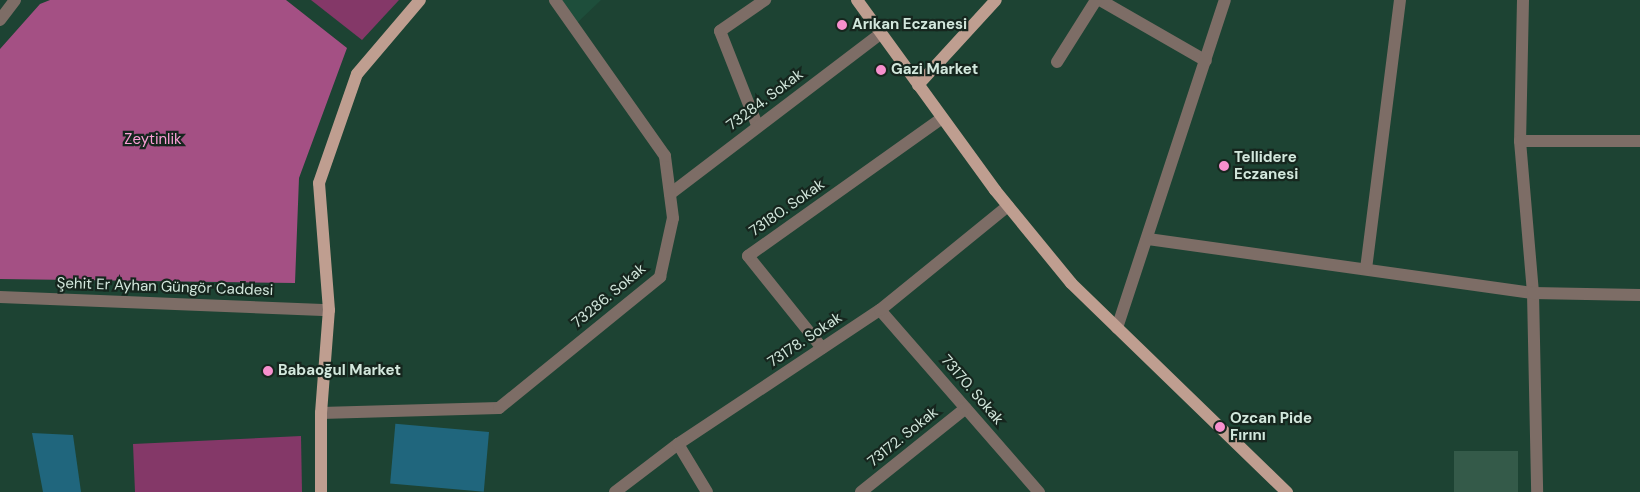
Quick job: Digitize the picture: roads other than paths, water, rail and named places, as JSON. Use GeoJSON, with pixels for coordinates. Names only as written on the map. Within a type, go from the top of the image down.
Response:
{"type":"FeatureCollection","features":[{"type":"Feature","properties":{"kind":"main road"},"geometry":{"type":"LineString","coordinates":[[321,492],[321,413],[329,310],[319,183],[356,74],[420,0]]}},
{"type":"Feature","properties":{"kind":"main road"},"geometry":{"type":"LineString","coordinates":[[856,0],[1008,206],[1071,283],[1287,492]]}},
{"type":"Feature","properties":{"kind":"main road"},"geometry":{"type":"LineString","coordinates":[[918,85],[996,0]]}},
{"type":"Feature","properties":{"kind":"street"},"geometry":{"type":"LineString","coordinates":[[0,20],[15,0]]}},
{"type":"Feature","properties":{"kind":"street","name":"73286. Sokak"},"geometry":{"type":"LineString","coordinates":[[321,413],[499,408],[660,276],[673,218],[665,156],[555,0]]}},
{"type":"Feature","properties":{"kind":"street"},"geometry":{"type":"LineString","coordinates":[[757,125],[720,31],[765,0]]}},
{"type":"Feature","properties":{"kind":"street"},"geometry":{"type":"LineString","coordinates":[[1057,62],[1096,0]]}},
{"type":"Feature","properties":{"kind":"street"},"geometry":{"type":"LineString","coordinates":[[1100,0],[1206,61]]}},
{"type":"Feature","properties":{"kind":"street"},"geometry":{"type":"LineString","coordinates":[[1117,328],[1148,239],[1225,0]]}},
{"type":"Feature","properties":{"kind":"street"},"geometry":{"type":"LineString","coordinates":[[1366,269],[1400,0]]}},
{"type":"Feature","properties":{"kind":"street"},"geometry":{"type":"LineString","coordinates":[[1523,0],[1520,141],[1533,293],[1537,492]]}},
{"type":"Feature","properties":{"kind":"street","name":"73284. Sokak"},"geometry":{"type":"LineString","coordinates":[[670,194],[757,125],[881,33]]}},
{"type":"Feature","properties":{"kind":"street","name":"73180. Sokak"},"geometry":{"type":"LineString","coordinates":[[822,348],[748,256],[942,118]]}},
{"type":"Feature","properties":{"kind":"street"},"geometry":{"type":"LineString","coordinates":[[1520,141],[1640,141]]}},
{"type":"Feature","properties":{"kind":"street","name":"73178. Sokak"},"geometry":{"type":"LineString","coordinates":[[614,492],[678,444],[880,310],[1008,206]]}},
{"type":"Feature","properties":{"kind":"street"},"geometry":{"type":"LineString","coordinates":[[1148,239],[1533,293],[1640,295]]}},
{"type":"Feature","properties":{"kind":"street","name":"Şehit Er Ayhan Güngör Caddesi"},"geometry":{"type":"LineString","coordinates":[[0,297],[329,310]]}},
{"type":"Feature","properties":{"kind":"street","name":"73170. Sokak"},"geometry":{"type":"LineString","coordinates":[[880,310],[1040,492]]}},
{"type":"Feature","properties":{"kind":"street","name":"73172. Sokak"},"geometry":{"type":"LineString","coordinates":[[861,492],[966,408]]}},
{"type":"Feature","properties":{"kind":"street"},"geometry":{"type":"LineString","coordinates":[[678,444],[707,492]]}},
{"type":"Feature","properties":{"kind":"water"},"geometry":{"type":"Polygon","coordinates":[[[395,424],[489,432],[484,492],[390,484],[395,424]]]}},
{"type":"Feature","properties":{"kind":"water"},"geometry":{"type":"Polygon","coordinates":[[[32,433],[73,435],[81,492],[43,492],[32,433]]]}},
{"type":"Feature","properties":{"kind":"place","name":"Arıkan Eczanesi"},"geometry":{"type":"Point","coordinates":[842,25]}},
{"type":"Feature","properties":{"kind":"place","name":"Gazi Market"},"geometry":{"type":"Point","coordinates":[881,70]}},
{"type":"Feature","properties":{"kind":"place","name":"Tellidere Eczanesi"},"geometry":{"type":"Point","coordinates":[1224,166]}},
{"type":"Feature","properties":{"kind":"place","name":"Babaoğul Market"},"geometry":{"type":"Point","coordinates":[268,371]}},
{"type":"Feature","properties":{"kind":"place","name":"Ozcan Pide Fırını"},"geometry":{"type":"Point","coordinates":[1220,427]}},
{"type":"Feature","properties":{"kind":"park label","name":"Zeytinlik"},"geometry":{"type":"Point","coordinates":[153,140]}}]}
